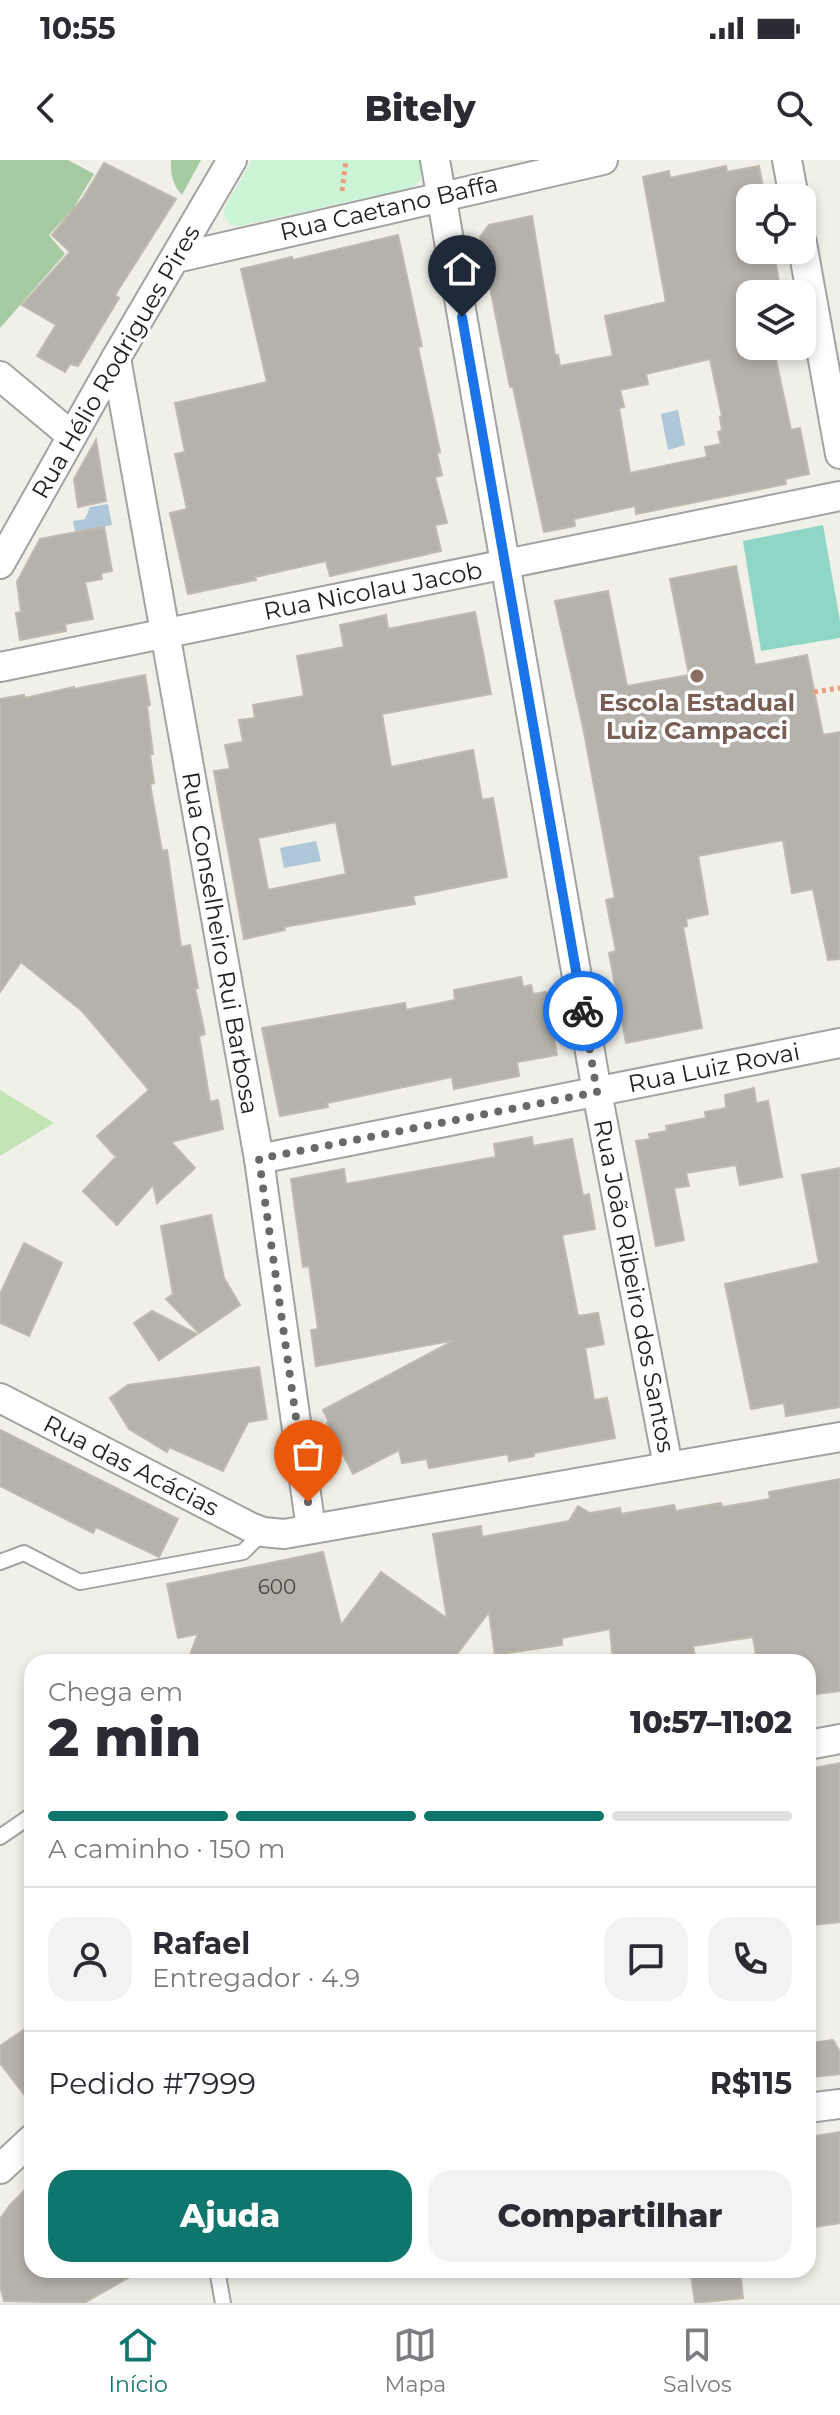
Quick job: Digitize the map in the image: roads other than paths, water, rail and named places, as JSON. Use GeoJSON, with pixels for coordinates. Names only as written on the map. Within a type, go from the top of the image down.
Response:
{"type":"FeatureCollection","features":[{"type":"Feature","properties":{"kind":"street","name":"Rua Hélio Rodrigues Pires"},"geometry":{"type":"LineString","coordinates":[[0,564],[232,160]]}},
{"type":"Feature","properties":{"kind":"street","name":"Rua João Ribeiro dos Santos"},"geometry":{"type":"LineString","coordinates":[[435,160],[597,1092],[668,1466]]}},
{"type":"Feature","properties":{"kind":"street","name":"Rua Caetano Baffa"},"geometry":{"type":"LineString","coordinates":[[176,258],[603,160]]}},
{"type":"Feature","properties":{"kind":"street"},"geometry":{"type":"LineString","coordinates":[[787,160],[791,184]]}},
{"type":"Feature","properties":{"kind":"street"},"geometry":{"type":"LineString","coordinates":[[806,264],[840,454]]}},
{"type":"Feature","properties":{"kind":"street","name":"Rua Conselheiro Rui Barbosa"},"geometry":{"type":"LineString","coordinates":[[116,358],[259,1159],[311,1529]]}},
{"type":"Feature","properties":{"kind":"street"},"geometry":{"type":"LineString","coordinates":[[0,376],[72,436]]}},
{"type":"Feature","properties":{"kind":"street","name":"Rua Nicolau Jacob"},"geometry":{"type":"LineString","coordinates":[[0,667],[840,496]]}},
{"type":"Feature","properties":{"kind":"street","name":"Rua Luiz Rovai"},"geometry":{"type":"LineString","coordinates":[[259,1159],[840,1043]]}},
{"type":"Feature","properties":{"kind":"street","name":"Rua das Acácias"},"geometry":{"type":"LineString","coordinates":[[0,1398],[263,1532]]}},
{"type":"Feature","properties":{"kind":"street"},"geometry":{"type":"LineString","coordinates":[[263,1532],[284,1534],[840,1437]]}},
{"type":"Feature","properties":{"kind":"street"},"geometry":{"type":"LineString","coordinates":[[816,1744],[840,1739]]}},
{"type":"Feature","properties":{"kind":"street"},"geometry":{"type":"LineString","coordinates":[[816,2107],[840,2104]]}},
{"type":"Feature","properties":{"kind":"lane"},"geometry":{"type":"LineString","coordinates":[[0,1562],[24,1553],[80,1582],[243,1552],[263,1532]]}},
{"type":"Feature","properties":{"kind":"lane"},"geometry":{"type":"LineString","coordinates":[[0,1837],[24,1820]]}},
{"type":"Feature","properties":{"kind":"lane"},"geometry":{"type":"LineString","coordinates":[[218,2278],[223,2303]]}},
{"type":"Feature","properties":{"kind":"place","name":"Escola Estadual Luiz Campacci"},"geometry":{"type":"Point","coordinates":[697,676]}}]}
